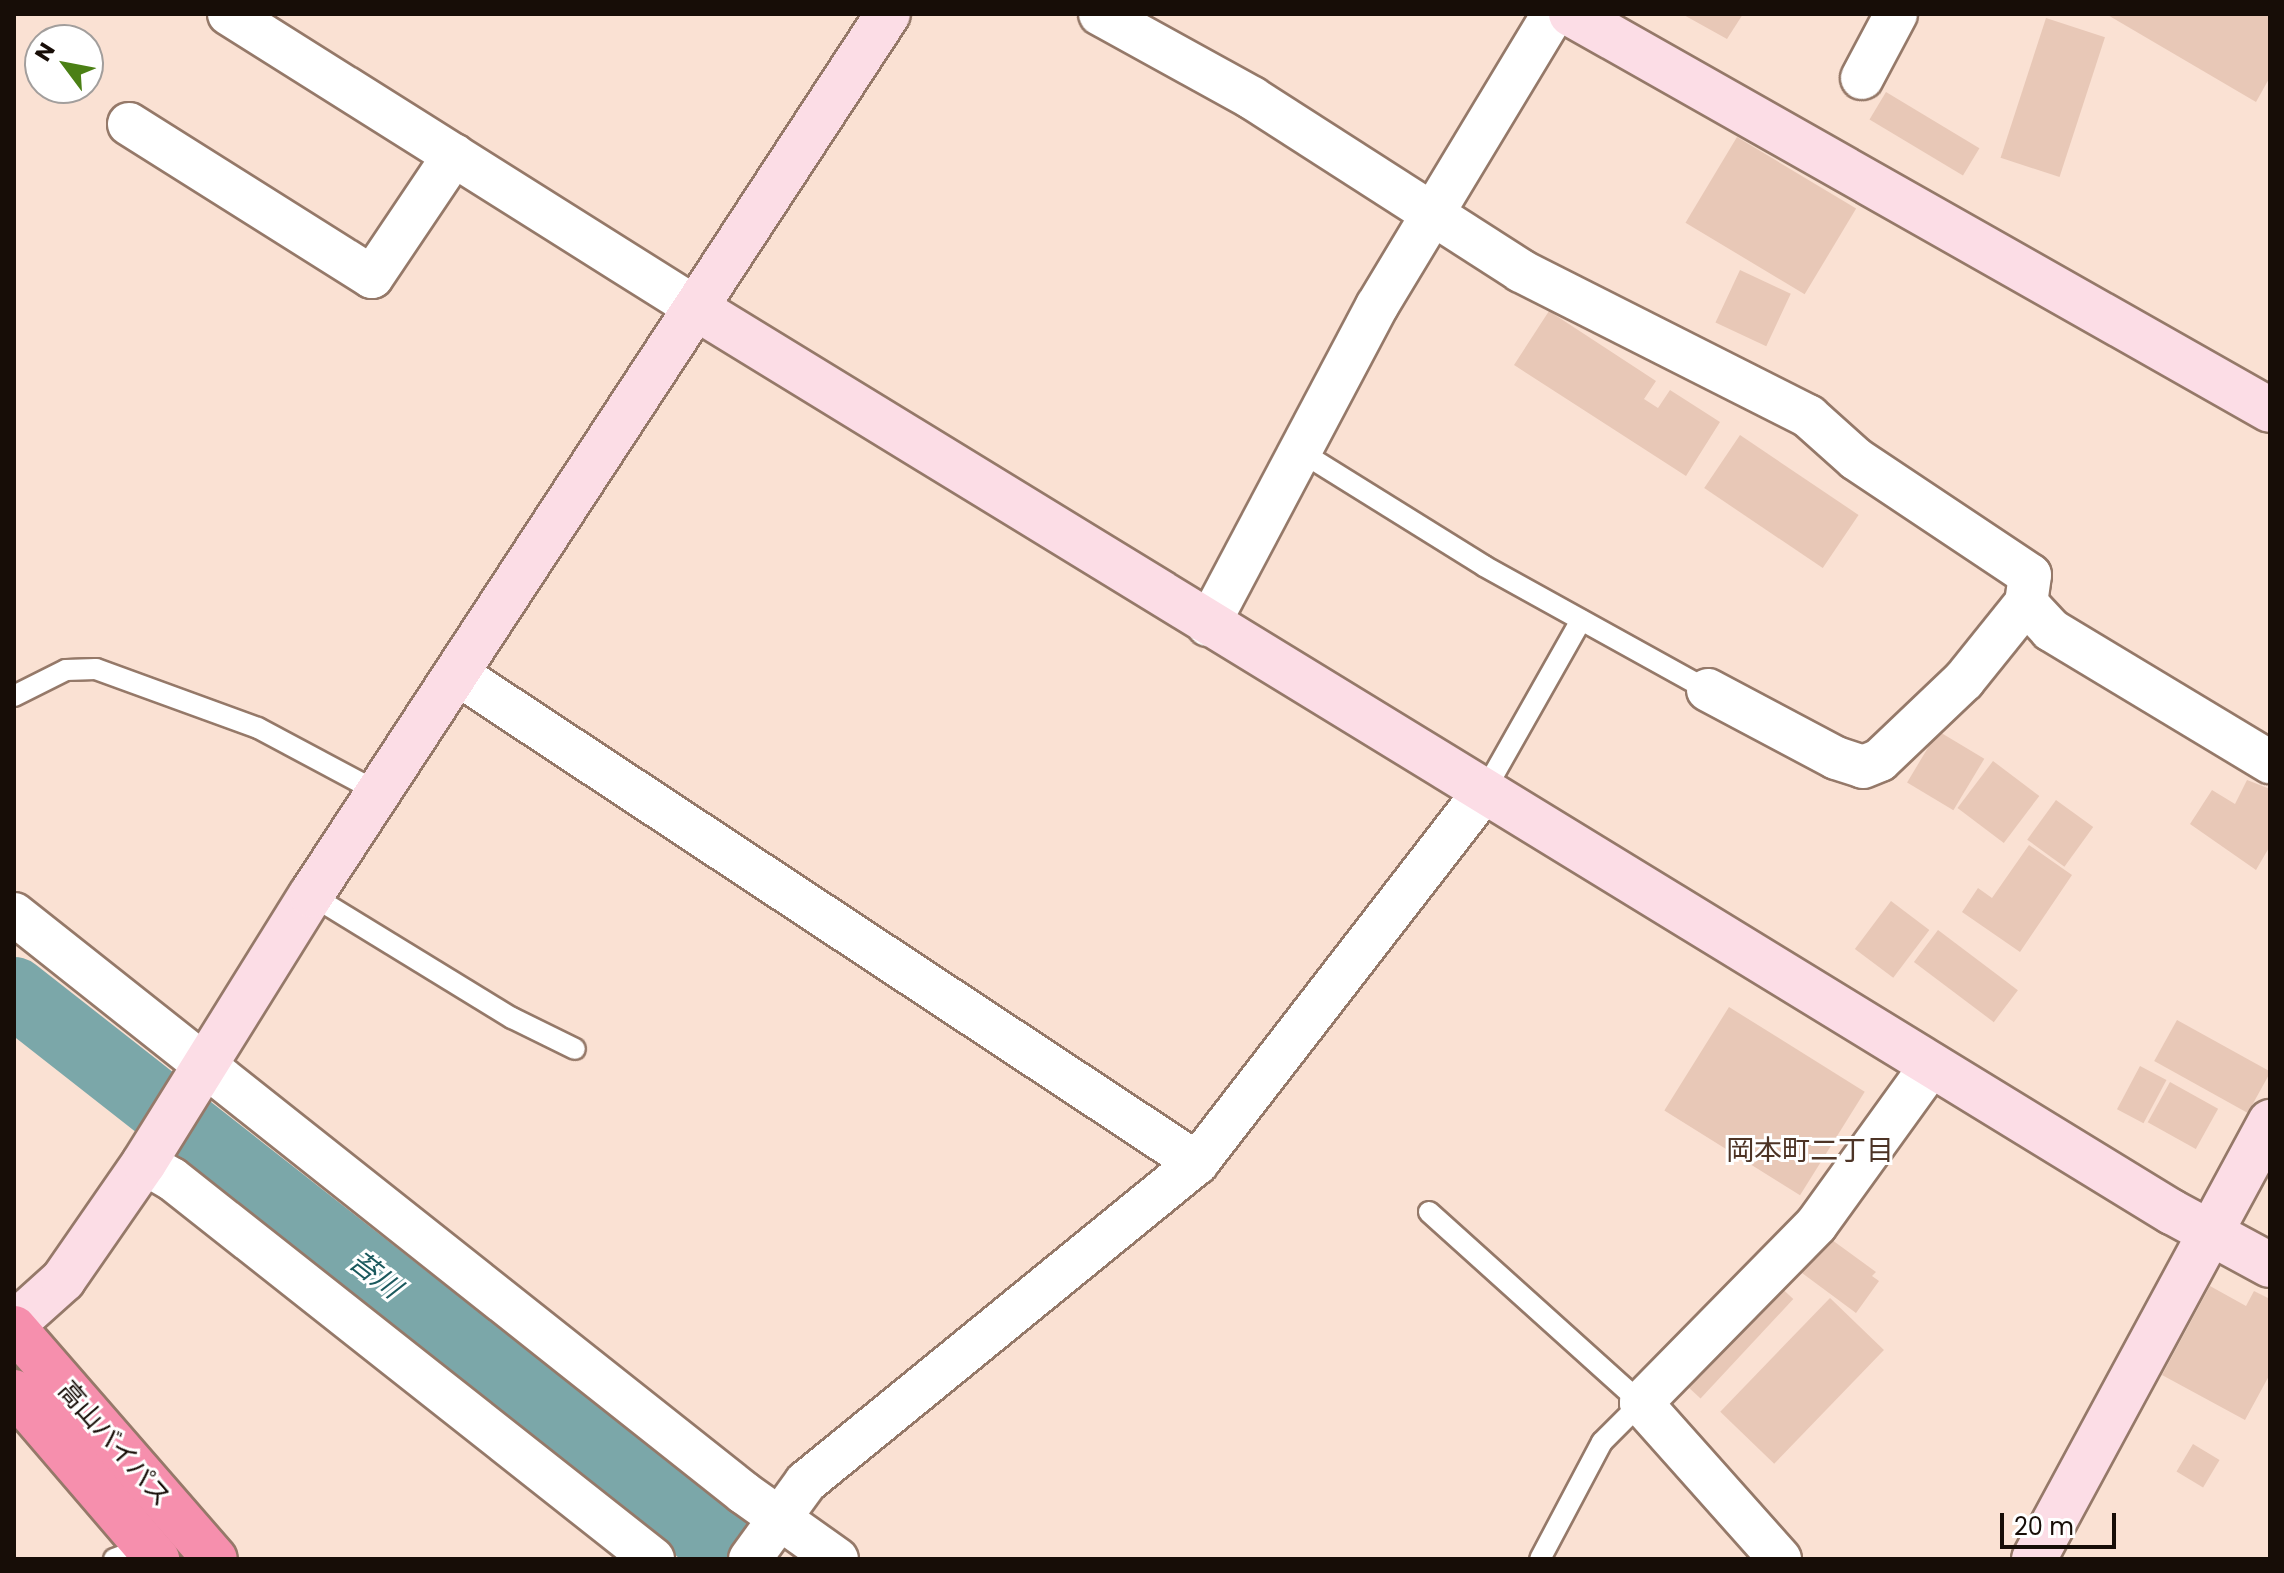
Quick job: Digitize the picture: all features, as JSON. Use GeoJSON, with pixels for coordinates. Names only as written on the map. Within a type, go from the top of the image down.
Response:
{"type":"FeatureCollection","features":[{"type":"Feature","properties":{"kind":"highway","name":"高山バイパス"},"geometry":{"type":"LineString","coordinates":[[14,1326],[215,1559]]}},
{"type":"Feature","properties":{"kind":"highway","name":"高山バイパス"},"geometry":{"type":"LineString","coordinates":[[14,1392],[133,1555]]}},
{"type":"Feature","properties":{"kind":"street"},"geometry":{"type":"LineString","coordinates":[[229,14],[1208,625],[1485,790],[2209,1235],[2270,1265]]}},
{"type":"Feature","properties":{"kind":"street"},"geometry":{"type":"LineString","coordinates":[[14,1326],[63,1280],[148,1156],[311,895],[888,14]]}},
{"type":"Feature","properties":{"kind":"street"},"geometry":{"type":"LineString","coordinates":[[1100,14],[1252,98],[1521,271],[1808,416],[1856,459],[2030,575],[2026,603],[1964,680],[1880,760],[1863,767],[1708,690]]}},
{"type":"Feature","properties":{"kind":"street"},"geometry":{"type":"LineString","coordinates":[[1208,625],[1298,450],[1431,213],[1553,14]]}},
{"type":"Feature","properties":{"kind":"street"},"geometry":{"type":"LineString","coordinates":[[1571,14],[2270,410]]}},
{"type":"Feature","properties":{"kind":"street"},"geometry":{"type":"LineString","coordinates":[[1862,78],[1896,14]]}},
{"type":"Feature","properties":{"kind":"street"},"geometry":{"type":"LineString","coordinates":[[129,124],[372,277],[454,155]]}},
{"type":"Feature","properties":{"kind":"street"},"geometry":{"type":"LineString","coordinates":[[2026,603],[2051,630],[2270,762]]}},
{"type":"Feature","properties":{"kind":"street"},"geometry":{"type":"LineString","coordinates":[[456,673],[1197,1163]]}},
{"type":"Feature","properties":{"kind":"street"},"geometry":{"type":"LineString","coordinates":[[768,1534],[806,1482],[1197,1163],[1485,790]]}},
{"type":"Feature","properties":{"kind":"street"},"geometry":{"type":"LineString","coordinates":[[14,914],[200,1076],[744,1493],[768,1534],[837,1559]]}},
{"type":"Feature","properties":{"kind":"street"},"geometry":{"type":"LineString","coordinates":[[1780,1559],[1641,1403],[1816,1225],[1932,1064]]}},
{"type":"Feature","properties":{"kind":"street"},"geometry":{"type":"LineString","coordinates":[[2034,1559],[2270,1122]]}},
{"type":"Feature","properties":{"kind":"street"},"geometry":{"type":"LineString","coordinates":[[148,1156],[172,1179],[653,1559]]}},
{"type":"Feature","properties":{"kind":"lane"},"geometry":{"type":"LineString","coordinates":[[1298,450],[1581,620],[1708,690]]}},
{"type":"Feature","properties":{"kind":"lane"},"geometry":{"type":"LineString","coordinates":[[1485,790],[1581,620]]}},
{"type":"Feature","properties":{"kind":"lane"},"geometry":{"type":"LineString","coordinates":[[14,696],[66,670],[96,669],[258,728],[378,792]]}},
{"type":"Feature","properties":{"kind":"lane"},"geometry":{"type":"LineString","coordinates":[[311,895],[512,1018],[575,1049]]}},
{"type":"Feature","properties":{"kind":"lane"},"geometry":{"type":"LineString","coordinates":[[1429,1212],[1641,1403],[1602,1442],[1540,1559]]}},
{"type":"Feature","properties":{"kind":"building"},"geometry":{"type":"Polygon","coordinates":[[[1682,14],[1743,14],[1727,39],[1682,14]]]}},
{"type":"Feature","properties":{"kind":"building"},"geometry":{"type":"Polygon","coordinates":[[[2106,14],[2270,14],[2270,77],[2256,102],[2106,14]]]}},
{"type":"Feature","properties":{"kind":"building"},"geometry":{"type":"Polygon","coordinates":[[[2046,18],[2105,37],[2060,177],[2001,158],[2046,18]]]}},
{"type":"Feature","properties":{"kind":"building"},"geometry":{"type":"Polygon","coordinates":[[[1886,92],[1979,148],[1963,176],[1870,119],[1886,92]]]}},
{"type":"Feature","properties":{"kind":"building"},"geometry":{"type":"Polygon","coordinates":[[[1737,137],[1856,209],[1805,294],[1685,223],[1737,137]]]}},
{"type":"Feature","properties":{"kind":"building"},"geometry":{"type":"Polygon","coordinates":[[[1740,270],[1791,294],[1766,346],[1715,323],[1740,270]]]}},
{"type":"Feature","properties":{"kind":"building"},"geometry":{"type":"Polygon","coordinates":[[[1549,311],[1656,381],[1644,399],[1658,408],[1670,390],[1720,422],[1686,476],[1514,365],[1549,311]]]}},
{"type":"Feature","properties":{"kind":"building"},"geometry":{"type":"Polygon","coordinates":[[[1740,435],[1859,515],[1823,568],[1704,488],[1740,435]]]}},
{"type":"Feature","properties":{"kind":"building"},"geometry":{"type":"Polygon","coordinates":[[[1938,731],[1984,759],[1953,810],[1907,782],[1938,731]]]}},
{"type":"Feature","properties":{"kind":"building"},"geometry":{"type":"Polygon","coordinates":[[[1993,761],[2039,796],[2004,843],[1957,808],[1993,761]]]}},
{"type":"Feature","properties":{"kind":"building"},"geometry":{"type":"Polygon","coordinates":[[[2247,780],[2270,789],[2270,846],[2256,870],[2190,824],[2212,790],[2235,804],[2247,780]]]}},
{"type":"Feature","properties":{"kind":"building"},"geometry":{"type":"Polygon","coordinates":[[[2056,800],[2093,827],[2064,867],[2027,840],[2056,800]]]}},
{"type":"Feature","properties":{"kind":"building"},"geometry":{"type":"Polygon","coordinates":[[[2029,845],[2072,875],[2020,952],[1962,912],[1978,888],[1992,898],[2029,845]]]}},
{"type":"Feature","properties":{"kind":"building"},"geometry":{"type":"Polygon","coordinates":[[[1891,901],[1929,930],[1893,978],[1855,949],[1891,901]]]}},
{"type":"Feature","properties":{"kind":"building"},"geometry":{"type":"Polygon","coordinates":[[[1938,930],[2018,990],[1994,1022],[1914,962],[1938,930]]]}},
{"type":"Feature","properties":{"kind":"building"},"geometry":{"type":"Polygon","coordinates":[[[1729,1007],[1865,1092],[1800,1195],[1664,1110],[1729,1007]]]}},
{"type":"Feature","properties":{"kind":"building"},"geometry":{"type":"Polygon","coordinates":[[[2177,1020],[2270,1072],[2248,1113],[2154,1061],[2177,1020]]]}},
{"type":"Feature","properties":{"kind":"building"},"geometry":{"type":"Polygon","coordinates":[[[2140,1066],[2166,1080],[2143,1123],[2117,1109],[2140,1066]]]}},
{"type":"Feature","properties":{"kind":"building"},"geometry":{"type":"Polygon","coordinates":[[[2170,1082],[2218,1109],[2196,1149],[2148,1122],[2170,1082]]]}},
{"type":"Feature","properties":{"kind":"building"},"geometry":{"type":"Polygon","coordinates":[[[1828,1237],[1876,1272],[1872,1276],[1879,1281],[1856,1313],[1802,1273],[1828,1237]]]}},
{"type":"Feature","properties":{"kind":"building"},"geometry":{"type":"Polygon","coordinates":[[[1775,1282],[1793,1299],[1701,1399],[1682,1381],[1775,1282]]]}},
{"type":"Feature","properties":{"kind":"building"},"geometry":{"type":"Polygon","coordinates":[[[2210,1286],[2246,1306],[2254,1291],[2270,1299],[2270,1374],[2245,1420],[2162,1375],[2210,1286]]]}},
{"type":"Feature","properties":{"kind":"building"},"geometry":{"type":"Polygon","coordinates":[[[1830,1298],[1884,1350],[1774,1464],[1720,1412],[1830,1298]]]}},
{"type":"Feature","properties":{"kind":"building"},"geometry":{"type":"Polygon","coordinates":[[[2193,1444],[2220,1460],[2203,1487],[2177,1471],[2193,1444]]]}},
{"type":"Feature","properties":{"kind":"waterway","name":"苔川"},"geometry":{"type":"LineString","coordinates":[[14,992],[737,1559]]}},
{"type":"Feature","properties":{"kind":"district","name":"岡本町二丁目"},"geometry":{"type":"Point","coordinates":[1810,1151]}}]}
